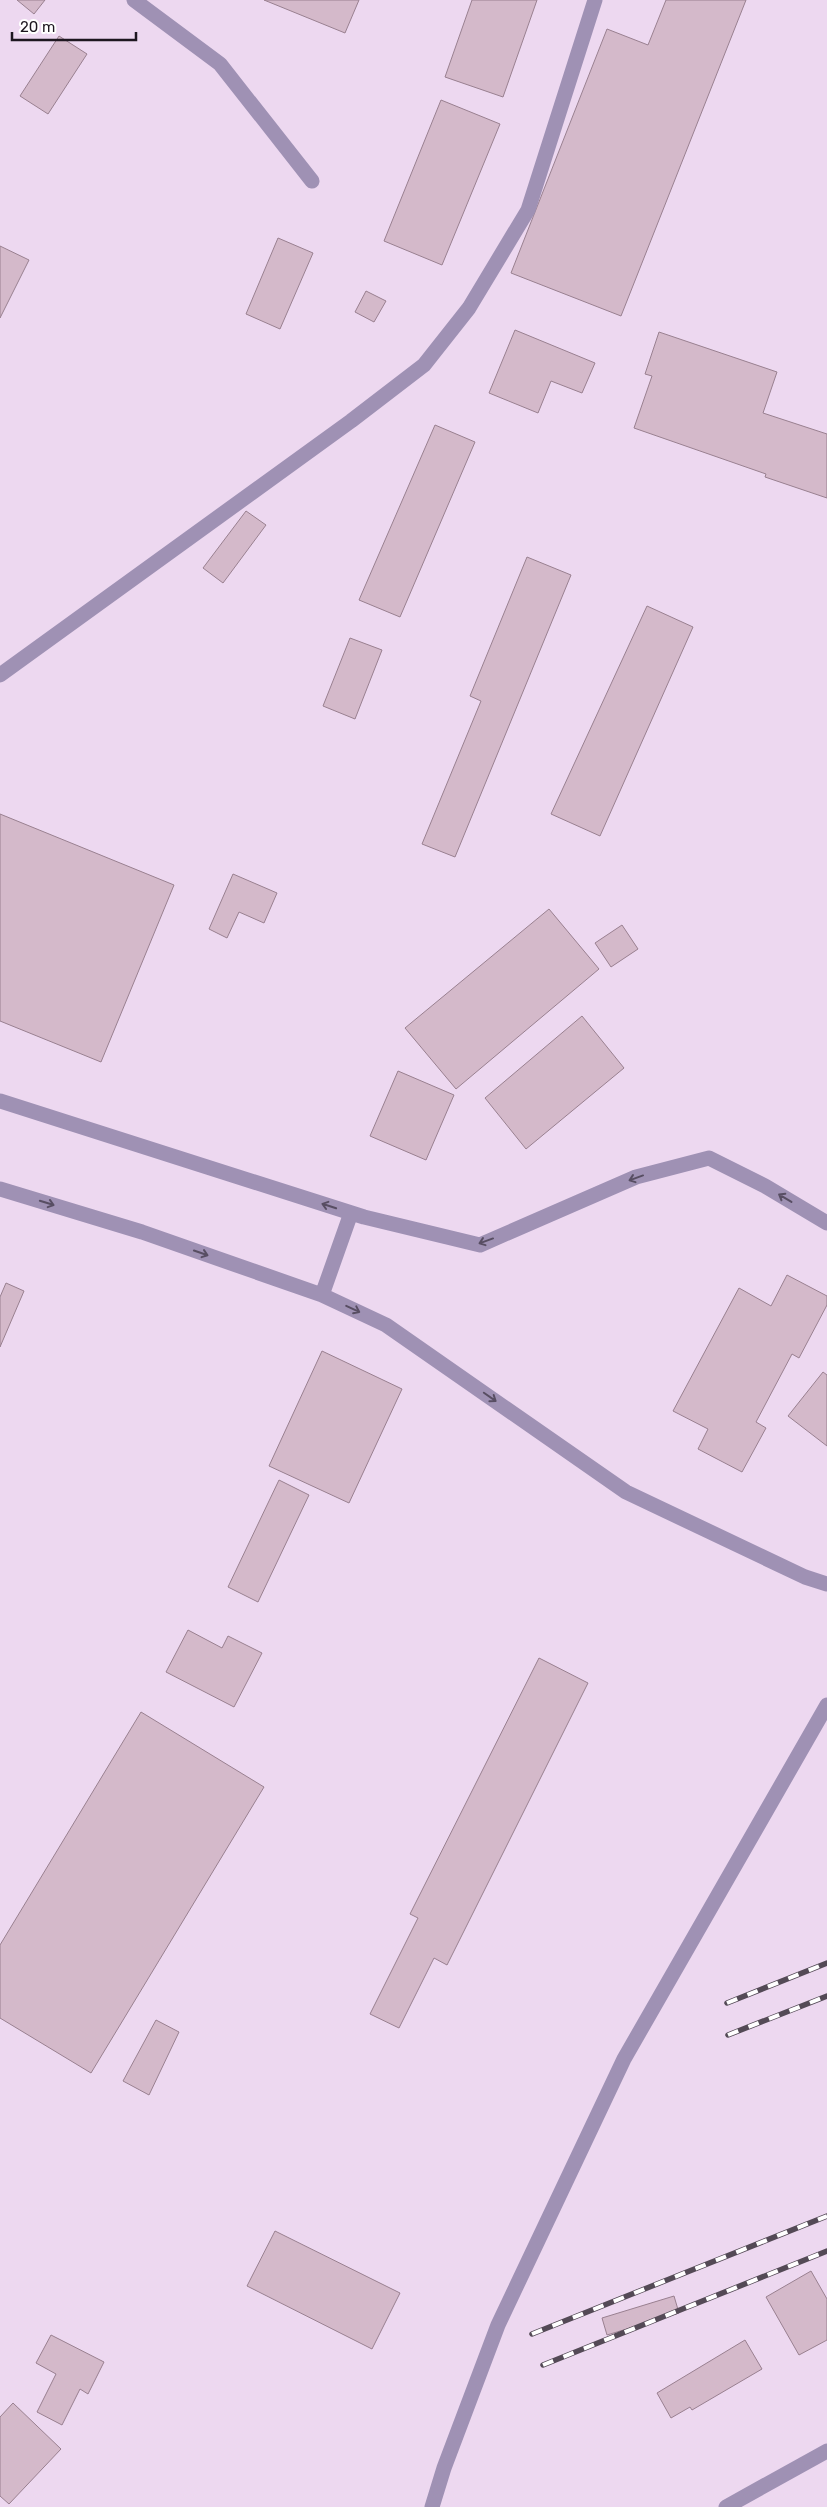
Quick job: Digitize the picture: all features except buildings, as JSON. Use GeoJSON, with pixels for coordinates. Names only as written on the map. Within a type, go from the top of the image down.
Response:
{"type":"FeatureCollection","features":[{"type":"Feature","properties":{"kind":"lane"},"geometry":{"type":"LineString","coordinates":[[134,0],[220,64],[312,181]]}},
{"type":"Feature","properties":{"kind":"lane"},"geometry":{"type":"LineString","coordinates":[[0,675],[335,432],[424,365],[469,308],[528,210],[595,0]]}},
{"type":"Feature","properties":{"kind":"lane"},"geometry":{"type":"LineString","coordinates":[[0,1102],[351,1213],[480,1245],[636,1177],[708,1158],[765,1186],[827,1223]]}},
{"type":"Feature","properties":{"kind":"lane"},"geometry":{"type":"LineString","coordinates":[[0,1189],[142,1232],[322,1295],[386,1325],[626,1492],[805,1577],[827,1584]]}},
{"type":"Feature","properties":{"kind":"lane"},"geometry":{"type":"LineString","coordinates":[[322,1295],[351,1213]]}},
{"type":"Feature","properties":{"kind":"lane"},"geometry":{"type":"LineString","coordinates":[[432,2507],[444,2468],[498,2325],[624,2059],[827,1705]]}},
{"type":"Feature","properties":{"kind":"lane"},"geometry":{"type":"LineString","coordinates":[[726,2507],[827,2451]]}},
{"type":"Feature","properties":{"kind":"railway"},"geometry":{"type":"LineString","coordinates":[[727,2003],[827,1963]]}},
{"type":"Feature","properties":{"kind":"railway"},"geometry":{"type":"LineString","coordinates":[[728,2035],[827,1996]]}},
{"type":"Feature","properties":{"kind":"railway"},"geometry":{"type":"LineString","coordinates":[[532,2334],[827,2216]]}},
{"type":"Feature","properties":{"kind":"railway"},"geometry":{"type":"LineString","coordinates":[[543,2365],[827,2251]]}}]}
